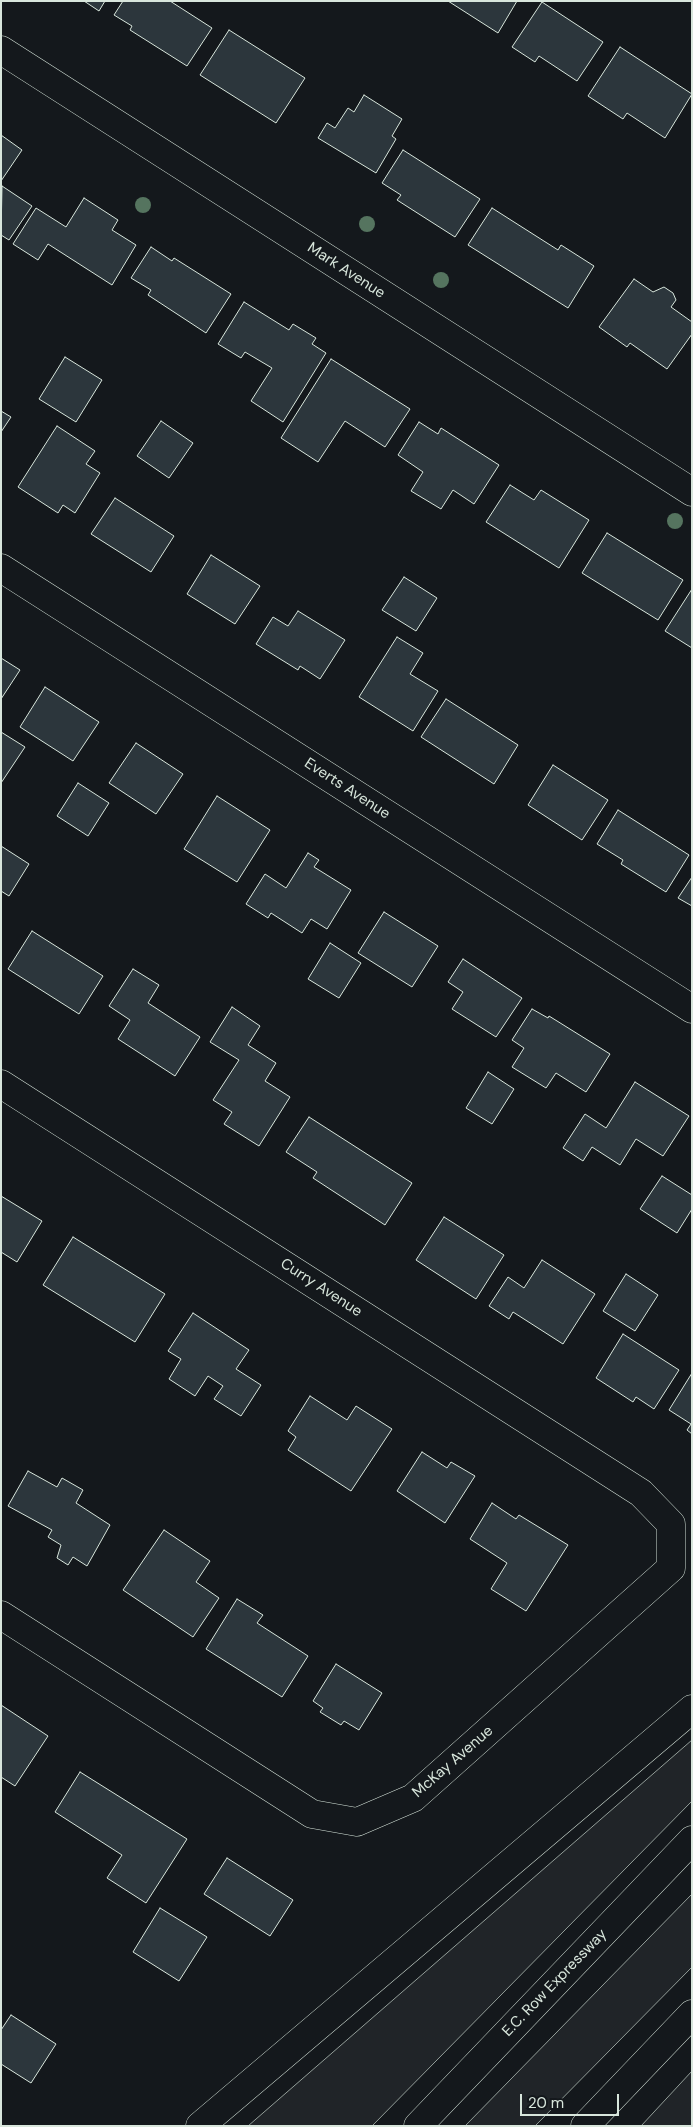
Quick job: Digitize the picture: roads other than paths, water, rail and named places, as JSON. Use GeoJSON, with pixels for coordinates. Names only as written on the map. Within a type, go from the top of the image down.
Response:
{"type":"FeatureCollection","features":[{"type":"Feature","properties":{"kind":"main road","name":"Mark Avenue"},"geometry":{"type":"LineString","coordinates":[[1,50],[692,492]]}},
{"type":"Feature","properties":{"kind":"main road","name":"Everts Avenue"},"geometry":{"type":"LineString","coordinates":[[1,568],[692,1010]]}},
{"type":"Feature","properties":{"kind":"main road","name":"Curry Avenue"},"geometry":{"type":"LineString","coordinates":[[1,1084],[641,1493]]}},
{"type":"Feature","properties":{"kind":"main road","name":"McKay Avenue"},"geometry":{"type":"LineString","coordinates":[[1,1615],[312,1814],[357,1822],[413,1798],[671,1568],[672,1524],[641,1493]]}},
{"type":"Feature","properties":{"kind":"main road"},"geometry":{"type":"LineString","coordinates":[[200,2126],[692,1709]]}},
{"type":"Feature","properties":{"kind":"main road","name":"E.C. Row Expressway"},"geometry":{"type":"LineString","coordinates":[[418,2126],[692,1840]]}},
{"type":"Feature","properties":{"kind":"main road"},"geometry":{"type":"LineString","coordinates":[[585,2126],[692,2014]]}}]}
